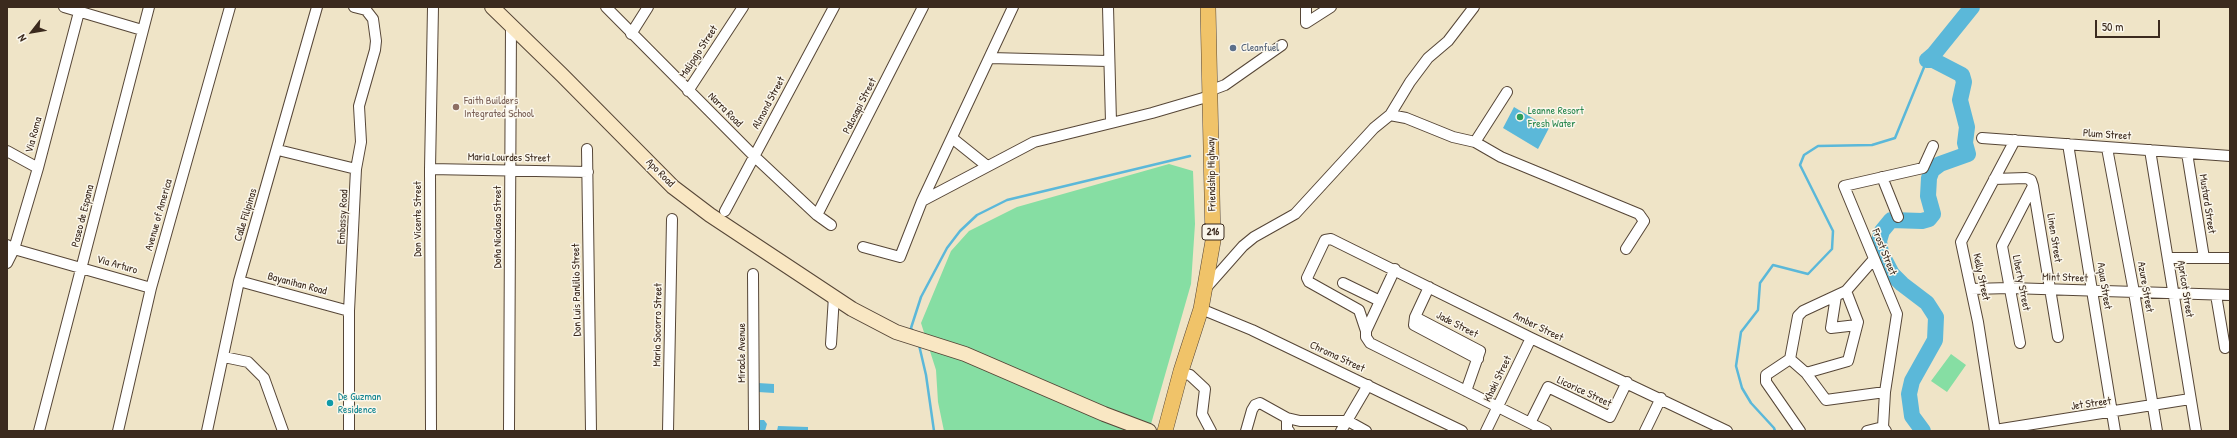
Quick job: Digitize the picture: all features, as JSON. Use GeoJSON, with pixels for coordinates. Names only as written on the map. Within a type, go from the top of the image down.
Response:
{"type":"FeatureCollection","features":[{"type":"Feature","properties":{"kind":"main road","name":"Friendship Highway"},"geometry":{"type":"LineString","coordinates":[[1165,431],[1180,373],[1201,309],[1206,289],[1213,241],[1213,174],[1208,7]]}},
{"type":"Feature","properties":{"kind":"street"},"geometry":{"type":"LineString","coordinates":[[64,7],[142,30]]}},
{"type":"Feature","properties":{"kind":"street","name":"Paseo de Espana"},"geometry":{"type":"LineString","coordinates":[[39,431],[83,268],[149,7]]}},
{"type":"Feature","properties":{"kind":"street","name":"Avenue of America"},"geometry":{"type":"LineString","coordinates":[[118,431],[151,288],[230,7]]}},
{"type":"Feature","properties":{"kind":"street","name":"Calle Filipinas"},"geometry":{"type":"LineString","coordinates":[[206,431],[224,357],[239,281],[278,150],[317,7]]}},
{"type":"Feature","properties":{"kind":"street"},"geometry":{"type":"LineString","coordinates":[[354,7],[366,8]]}},
{"type":"Feature","properties":{"kind":"street","name":"Don Vicente Street"},"geometry":{"type":"LineString","coordinates":[[431,431],[430,169],[433,7]]}},
{"type":"Feature","properties":{"kind":"street","name":"Apo Road"},"geometry":{"type":"LineString","coordinates":[[492,7],[511,24],[673,187],[710,215],[852,308],[896,332],[965,354],[1104,414],[1150,431]]}},
{"type":"Feature","properties":{"kind":"street","name":"Narra Road"},"geometry":{"type":"LineString","coordinates":[[606,7],[631,34],[754,156],[817,215],[831,225]]}},
{"type":"Feature","properties":{"kind":"street"},"geometry":{"type":"LineString","coordinates":[[631,34],[648,7]]}},
{"type":"Feature","properties":{"kind":"street","name":"Malipajo Street"},"geometry":{"type":"LineString","coordinates":[[688,91],[742,7]]}},
{"type":"Feature","properties":{"kind":"street","name":"Almond Street"},"geometry":{"type":"LineString","coordinates":[[725,211],[834,7]]}},
{"type":"Feature","properties":{"kind":"street","name":"Palosapi Street"},"geometry":{"type":"LineString","coordinates":[[817,215],[923,7]]}},
{"type":"Feature","properties":{"kind":"street"},"geometry":{"type":"LineString","coordinates":[[863,247],[900,257],[922,201],[1013,7]]}},
{"type":"Feature","properties":{"kind":"street"},"geometry":{"type":"LineString","coordinates":[[1108,7],[1110,122]]}},
{"type":"Feature","properties":{"kind":"street"},"geometry":{"type":"LineString","coordinates":[[1306,7],[1306,23],[1331,7]]}},
{"type":"Feature","properties":{"kind":"street"},"geometry":{"type":"LineString","coordinates":[[1206,289],[1243,246],[1254,237],[1295,214],[1374,128],[1390,115],[1410,82],[1428,58],[1448,41],[1474,7]]}},
{"type":"Feature","properties":{"kind":"street","name":"Embassy Road"},"geometry":{"type":"LineString","coordinates":[[349,431],[349,311],[356,169],[361,142],[359,121],[360,98],[375,46],[373,19],[366,8]]}},
{"type":"Feature","properties":{"kind":"street","name":"Via Roma"},"geometry":{"type":"LineString","coordinates":[[7,263],[38,168],[79,12]]}},
{"type":"Feature","properties":{"kind":"street","name":"Doña Nicolasa Street"},"geometry":{"type":"LineString","coordinates":[[509,431],[511,24]]}},
{"type":"Feature","properties":{"kind":"street"},"geometry":{"type":"LineString","coordinates":[[922,201],[1034,142],[1210,94],[1282,45]]}},
{"type":"Feature","properties":{"kind":"street"},"geometry":{"type":"LineString","coordinates":[[990,58],[1108,61]]}},
{"type":"Feature","properties":{"kind":"street"},"geometry":{"type":"LineString","coordinates":[[1475,142],[1506,92]]}},
{"type":"Feature","properties":{"kind":"street"},"geometry":{"type":"LineString","coordinates":[[1390,115],[1406,118],[1453,137],[1475,142],[1501,157],[1639,214],[1644,221],[1626,249]]}},
{"type":"Feature","properties":{"kind":"street"},"geometry":{"type":"LineString","coordinates":[[952,138],[987,166]]}},
{"type":"Feature","properties":{"kind":"street","name":"Plum Street"},"geometry":{"type":"LineString","coordinates":[[1982,138],[2230,157]]}},
{"type":"Feature","properties":{"kind":"street","name":"Kelly Street"},"geometry":{"type":"LineString","coordinates":[[1995,431],[1971,289],[1961,242],[2015,140]]}},
{"type":"Feature","properties":{"kind":"street","name":"Aqua Street"},"geometry":{"type":"LineString","coordinates":[[2068,144],[2115,431]]}},
{"type":"Feature","properties":{"kind":"street","name":"Frost Street"},"geometry":{"type":"LineString","coordinates":[[1884,429],[1885,392],[1897,314],[1844,186],[1923,168],[1933,146]]}},
{"type":"Feature","properties":{"kind":"street","name":"Azure Street"},"geometry":{"type":"LineString","coordinates":[[2107,148],[2134,292],[2157,431]]}},
{"type":"Feature","properties":{"kind":"street","name":"Don Luis Panlilio Street"},"geometry":{"type":"LineString","coordinates":[[587,149],[591,431]]}},
{"type":"Feature","properties":{"kind":"street"},"geometry":{"type":"LineString","coordinates":[[278,150],[356,169]]}},
{"type":"Feature","properties":{"kind":"street","name":"Apricot Street"},"geometry":{"type":"LineString","coordinates":[[2150,150],[2196,431]]}},
{"type":"Feature","properties":{"kind":"street"},"geometry":{"type":"LineString","coordinates":[[7,151],[38,168]]}},
{"type":"Feature","properties":{"kind":"street","name":"Mustard Street"},"geometry":{"type":"LineString","coordinates":[[2187,153],[2204,258]]}},
{"type":"Feature","properties":{"kind":"street","name":"Maria Lourdes Street"},"geometry":{"type":"LineString","coordinates":[[430,169],[588,172]]}},
{"type":"Feature","properties":{"kind":"street"},"geometry":{"type":"LineString","coordinates":[[1882,177],[1898,217]]}},
{"type":"Feature","properties":{"kind":"street"},"geometry":{"type":"LineString","coordinates":[[1994,179],[2026,178],[2031,180],[2033,186]]}},
{"type":"Feature","properties":{"kind":"street","name":"Liberty Street"},"geometry":{"type":"LineString","coordinates":[[2020,344],[2002,246],[2033,186]]}},
{"type":"Feature","properties":{"kind":"street","name":"Linen Street"},"geometry":{"type":"LineString","coordinates":[[2033,186],[2058,337]]}},
{"type":"Feature","properties":{"kind":"street","name":"Maria Socorro Street"},"geometry":{"type":"LineString","coordinates":[[668,431],[672,219]]}},
{"type":"Feature","properties":{"kind":"street","name":"Amber Street"},"geometry":{"type":"LineString","coordinates":[[1546,431],[1370,343],[1366,337],[1366,331],[1359,310],[1335,295],[1309,282],[1306,278],[1325,240],[1335,241],[1395,269],[1531,338],[1661,398],[1727,431]]}},
{"type":"Feature","properties":{"kind":"street","name":"Via Arturo"},"geometry":{"type":"LineString","coordinates":[[11,247],[151,288]]}},
{"type":"Feature","properties":{"kind":"street"},"geometry":{"type":"LineString","coordinates":[[2168,258],[2230,258]]}},
{"type":"Feature","properties":{"kind":"street"},"geometry":{"type":"LineString","coordinates":[[1800,431],[1766,382],[1766,375],[1790,359],[1798,316],[1803,311],[1846,291],[1874,259]]}},
{"type":"Feature","properties":{"kind":"street"},"geometry":{"type":"LineString","coordinates":[[1366,331],[1395,269]]}},
{"type":"Feature","properties":{"kind":"street","name":"Miracle Avenue"},"geometry":{"type":"LineString","coordinates":[[753,274],[754,431]]}},
{"type":"Feature","properties":{"kind":"street"},"geometry":{"type":"LineString","coordinates":[[1335,295],[1345,279],[1380,301]]}},
{"type":"Feature","properties":{"kind":"street","name":"Bayanihan Road"},"geometry":{"type":"LineString","coordinates":[[239,281],[349,311]]}},
{"type":"Feature","properties":{"kind":"street","name":"Jade Street"},"geometry":{"type":"LineString","coordinates":[[1429,287],[1415,316],[1480,351],[1466,391]]}},
{"type":"Feature","properties":{"kind":"street","name":"Mint Street"},"geometry":{"type":"LineString","coordinates":[[1971,289],[2010,288],[2230,295]]}},
{"type":"Feature","properties":{"kind":"street"},"geometry":{"type":"LineString","coordinates":[[1806,373],[1848,361],[1858,325],[1846,291]]}},
{"type":"Feature","properties":{"kind":"street"},"geometry":{"type":"LineString","coordinates":[[2216,295],[2225,348]]}},
{"type":"Feature","properties":{"kind":"street"},"geometry":{"type":"LineString","coordinates":[[831,344],[834,296]]}},
{"type":"Feature","properties":{"kind":"street"},"geometry":{"type":"LineString","coordinates":[[1836,296],[1831,328],[1858,325]]}},
{"type":"Feature","properties":{"kind":"street","name":"Chroma Street"},"geometry":{"type":"LineString","coordinates":[[1201,309],[1252,330],[1462,431]]}},
{"type":"Feature","properties":{"kind":"street","name":"Khaki Street"},"geometry":{"type":"LineString","coordinates":[[1486,431],[1531,338]]}},
{"type":"Feature","properties":{"kind":"street"},"geometry":{"type":"LineString","coordinates":[[224,357],[248,362],[264,378],[283,431]]}},
{"type":"Feature","properties":{"kind":"street"},"geometry":{"type":"LineString","coordinates":[[1790,359],[1806,373],[1826,400],[1885,392]]}},
{"type":"Feature","properties":{"kind":"street"},"geometry":{"type":"LineString","coordinates":[[1180,373],[1190,376],[1205,389],[1202,414],[1211,431]]}},
{"type":"Feature","properties":{"kind":"street","name":"Licorice Street"},"geometry":{"type":"LineString","coordinates":[[1530,423],[1548,387],[1610,417],[1627,382]]}},
{"type":"Feature","properties":{"kind":"street"},"geometry":{"type":"LineString","coordinates":[[1341,431],[1368,385]]}},
{"type":"Feature","properties":{"kind":"street"},"geometry":{"type":"LineString","coordinates":[[1646,431],[1661,398]]}},
{"type":"Feature","properties":{"kind":"street","name":"Jet Street"},"geometry":{"type":"LineString","coordinates":[[1995,431],[2113,413],[2190,399]]}},
{"type":"Feature","properties":{"kind":"street"},"geometry":{"type":"LineString","coordinates":[[1246,431],[1252,410],[1255,405],[1260,403],[1287,418],[1300,421],[1348,421],[1366,431]]}},
{"type":"Feature","properties":{"kind":"street"},"geometry":{"type":"LineString","coordinates":[[1287,418],[1286,429],[1289,431]]}},
{"type":"Feature","properties":{"kind":"street"},"geometry":{"type":"LineString","coordinates":[[1867,431],[1884,429]]}},
{"type":"Feature","properties":{"kind":"green space"},"geometry":{"type":"Polygon","coordinates":[[[1169,164],[1193,171],[1195,224],[1191,284],[1149,431],[944,431],[938,402],[936,370],[921,323],[951,251],[969,231],[1017,207],[1169,164]]]}},
{"type":"Feature","properties":{"kind":"green space"},"geometry":{"type":"Polygon","coordinates":[[[1951,354],[1966,365],[1947,392],[1931,381],[1951,354]]]}},
{"type":"Feature","properties":{"kind":"water","name":"Leanne Resort Fresh Water"},"geometry":{"type":"Polygon","coordinates":[[[1514,107],[1549,128],[1538,149],[1503,128],[1514,107]]]}},
{"type":"Feature","properties":{"kind":"water"},"geometry":{"type":"Polygon","coordinates":[[[758,383],[774,384],[774,393],[758,392],[758,383]]]}},
{"type":"Feature","properties":{"kind":"water"},"geometry":{"type":"Polygon","coordinates":[[[760,420],[764,420],[767,424],[765,431],[756,431],[757,423],[760,420]]]}},
{"type":"Feature","properties":{"kind":"water"},"geometry":{"type":"Polygon","coordinates":[[[778,426],[808,427],[808,431],[777,431],[778,426]]]}},
{"type":"Feature","properties":{"kind":"waterway"},"geometry":{"type":"LineString","coordinates":[[1927,60],[1934,54],[1972,7]]}},
{"type":"Feature","properties":{"kind":"waterway"},"geometry":{"type":"LineString","coordinates":[[1775,431],[1751,403],[1742,388],[1736,366],[1741,332],[1758,310],[1760,283],[1773,265],[1808,274],[1832,249],[1833,231],[1800,165],[1804,155],[1818,146],[1872,145],[1895,138],[1927,60]]}},
{"type":"Feature","properties":{"kind":"waterway"},"geometry":{"type":"LineString","coordinates":[[1923,431],[1912,416],[1909,394],[1912,381],[1935,340],[1936,317],[1927,303],[1902,284],[1892,274],[1881,253],[1879,241],[1882,231],[1891,220],[1922,221],[1929,219],[1933,214],[1928,196],[1929,178],[1932,170],[1940,164],[1968,154],[1965,143],[1967,127],[1960,100],[1964,82],[1962,75],[1933,60],[1927,60]]}},
{"type":"Feature","properties":{"kind":"waterway"},"geometry":{"type":"LineString","coordinates":[[913,331],[911,328],[921,297],[947,248],[960,231],[977,215],[1007,200],[1190,156]]}},
{"type":"Feature","properties":{"kind":"waterway"},"geometry":{"type":"LineString","coordinates":[[919,345],[926,375],[934,431]]}},
{"type":"Feature","properties":{"kind":"place","name":"Cleanfuel"},"geometry":{"type":"Point","coordinates":[1233,48]}},
{"type":"Feature","properties":{"kind":"place","name":"Faith Builders Integrated School"},"geometry":{"type":"Point","coordinates":[456,107]}},
{"type":"Feature","properties":{"kind":"place","name":"Leanne Resort Fresh Water"},"geometry":{"type":"Point","coordinates":[1520,117]}},
{"type":"Feature","properties":{"kind":"place","name":"De Guzman Residence"},"geometry":{"type":"Point","coordinates":[330,403]}}]}
